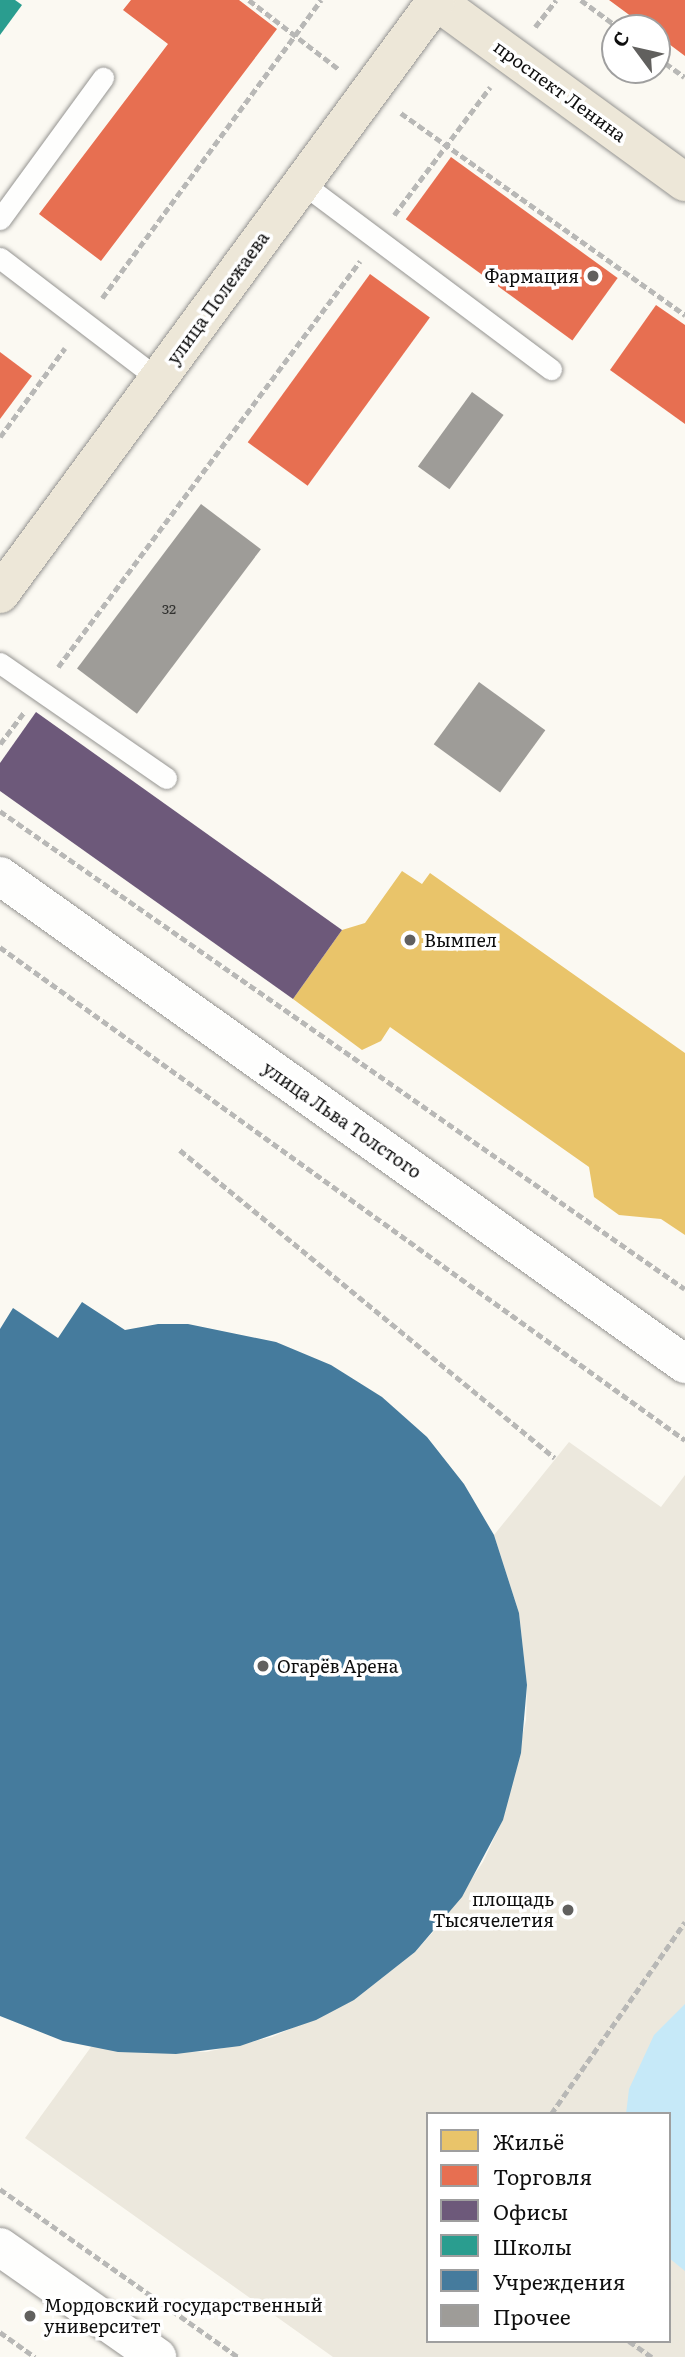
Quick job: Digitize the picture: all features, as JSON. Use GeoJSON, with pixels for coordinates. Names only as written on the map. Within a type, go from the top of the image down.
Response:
{"type":"FeatureCollection","features":[{"type":"Feature","properties":{"kind":"main road","name":"улица Полежаева"},"geometry":{"type":"LineString","coordinates":[[0,594],[436,0]]}},
{"type":"Feature","properties":{"kind":"main road","name":"проспект Ленина"},"geometry":{"type":"LineString","coordinates":[[436,0],[685,181]]}},
{"type":"Feature","properties":{"kind":"street","name":"улица Льва Толстого"},"geometry":{"type":"LineString","coordinates":[[0,876],[685,1364]]}},
{"type":"Feature","properties":{"kind":"street"},"geometry":{"type":"LineString","coordinates":[[0,2247],[154,2356]]}},
{"type":"Feature","properties":{"kind":"lane"},"geometry":{"type":"LineString","coordinates":[[0,219],[103,78]]}},
{"type":"Feature","properties":{"kind":"lane"},"geometry":{"type":"LineString","coordinates":[[302,183],[551,369]]}},
{"type":"Feature","properties":{"kind":"lane"},"geometry":{"type":"LineString","coordinates":[[0,258],[158,379]]}},
{"type":"Feature","properties":{"kind":"lane"},"geometry":{"type":"LineString","coordinates":[[0,663],[166,778]]}},
{"type":"Feature","properties":{"kind":"path"},"geometry":{"type":"LineString","coordinates":[[249,0],[369,93],[447,143],[685,315]]}},
{"type":"Feature","properties":{"kind":"path"},"geometry":{"type":"LineString","coordinates":[[0,437],[321,0]]}},
{"type":"Feature","properties":{"kind":"path"},"geometry":{"type":"LineString","coordinates":[[581,0],[601,15]]}},
{"type":"Feature","properties":{"kind":"path"},"geometry":{"type":"LineString","coordinates":[[0,744],[481,99]]}},
{"type":"Feature","properties":{"kind":"path"},"geometry":{"type":"LineString","coordinates":[[0,811],[685,1289]]}},
{"type":"Feature","properties":{"kind":"path"},"geometry":{"type":"LineString","coordinates":[[0,947],[685,1440]]}},
{"type":"Feature","properties":{"kind":"path"},"geometry":{"type":"LineString","coordinates":[[180,1150],[555,1458]]}},
{"type":"Feature","properties":{"kind":"path"},"geometry":{"type":"LineString","coordinates":[[552,2112],[685,1922]]}},
{"type":"Feature","properties":{"kind":"path"},"geometry":{"type":"LineString","coordinates":[[0,2189],[238,2357]]}},
{"type":"Feature","properties":{"kind":"path"},"geometry":{"type":"LineString","coordinates":[[0,2332],[35,2357]]}},
{"type":"Feature","properties":{"kind":"path"},"geometry":{"type":"LineString","coordinates":[[632,2343],[652,2357]]}},
{"type":"Feature","properties":{"kind":"shaded area","name":"площадь Тысячелетия"},"geometry":{"type":"Polygon","coordinates":[[[569,1442],[661,1507],[685,1475],[685,2357],[333,2357],[25,2138],[91,2047],[206,2052],[272,2037],[354,2000],[415,1952],[441,1923],[483,1862],[503,1819],[526,1720],[527,1685],[519,1613],[494,1535],[569,1442]]]}},
{"type":"Feature","properties":{"kind":"water"},"geometry":{"type":"Polygon","coordinates":[[[685,2004],[685,2271],[671,2260],[671,2112],[626,2112],[629,2089],[654,2035],[685,2004]]]}},
{"type":"Feature","properties":{"kind":"building: Жильё"},"geometry":{"type":"Polygon","coordinates":[[[402,871],[422,884],[430,873],[685,1053],[685,1235],[661,1219],[619,1215],[594,1197],[589,1167],[390,1027],[381,1041],[362,1050],[293,999],[342,930],[365,923],[402,871]]]}},
{"type":"Feature","properties":{"kind":"building: Торговля"},"geometry":{"type":"Polygon","coordinates":[[[131,0],[239,0],[277,29],[101,261],[39,214],[168,44],[123,10],[131,0]]]}},
{"type":"Feature","properties":{"kind":"building: Торговля"},"geometry":{"type":"Polygon","coordinates":[[[609,0],[685,0],[685,56],[671,46],[671,14],[628,14],[609,0]]]}},
{"type":"Feature","properties":{"kind":"building: Торговля"},"geometry":{"type":"Polygon","coordinates":[[[451,157],[618,278],[572,340],[406,219],[451,157]]]}},
{"type":"Feature","properties":{"kind":"building: Торговля"},"geometry":{"type":"Polygon","coordinates":[[[370,274],[430,317],[308,486],[248,442],[370,274]]]}},
{"type":"Feature","properties":{"kind":"building: Торговля"},"geometry":{"type":"Polygon","coordinates":[[[656,305],[685,325],[685,424],[610,370],[656,305]]]}},
{"type":"Feature","properties":{"kind":"building: Торговля"},"geometry":{"type":"Polygon","coordinates":[[[0,352],[32,376],[0,419],[0,352]]]}},
{"type":"Feature","properties":{"kind":"building: Офисы"},"geometry":{"type":"Polygon","coordinates":[[[36,712],[342,930],[293,999],[0,791],[0,763],[36,712]]]}},
{"type":"Feature","properties":{"kind":"building: Школы"},"geometry":{"type":"Polygon","coordinates":[[[0,0],[15,0],[22,5],[0,35],[0,0]]]}},
{"type":"Feature","properties":{"kind":"building: Учреждения","name":"Огарёв Арена"},"geometry":{"type":"Polygon","coordinates":[[[82,1302],[125,1330],[158,1324],[188,1324],[276,1342],[331,1365],[382,1397],[427,1437],[464,1484],[494,1535],[519,1613],[527,1685],[521,1753],[503,1820],[462,1897],[415,1952],[354,2000],[316,2020],[240,2046],[176,2054],[118,2052],[63,2041],[0,2016],[0,1329],[13,1308],[58,1338],[82,1302]]]}},
{"type":"Feature","properties":{"kind":"building: Прочее"},"geometry":{"type":"Polygon","coordinates":[[[472,392],[504,415],[449,489],[418,466],[472,392]]]}},
{"type":"Feature","properties":{"kind":"building: Прочее"},"geometry":{"type":"Polygon","coordinates":[[[201,504],[261,549],[137,714],[77,669],[201,504]]]}},
{"type":"Feature","properties":{"kind":"building: Прочее"},"geometry":{"type":"Polygon","coordinates":[[[479,682],[545,730],[500,792],[434,744],[479,682]]]}},
{"type":"Feature","properties":{"kind":"place","name":"Фармация"},"geometry":{"type":"Point","coordinates":[593,276]}},
{"type":"Feature","properties":{"kind":"place","name":"Вымпел"},"geometry":{"type":"Point","coordinates":[410,940]}},
{"type":"Feature","properties":{"kind":"place","name":"Огарёв Арена"},"geometry":{"type":"Point","coordinates":[263,1666]}},
{"type":"Feature","properties":{"kind":"place","name":"площадь Тысячелетия"},"geometry":{"type":"Point","coordinates":[568,1910]}},
{"type":"Feature","properties":{"kind":"place","name":"Мордовский государственный университет"},"geometry":{"type":"Point","coordinates":[30,2316]}}]}
